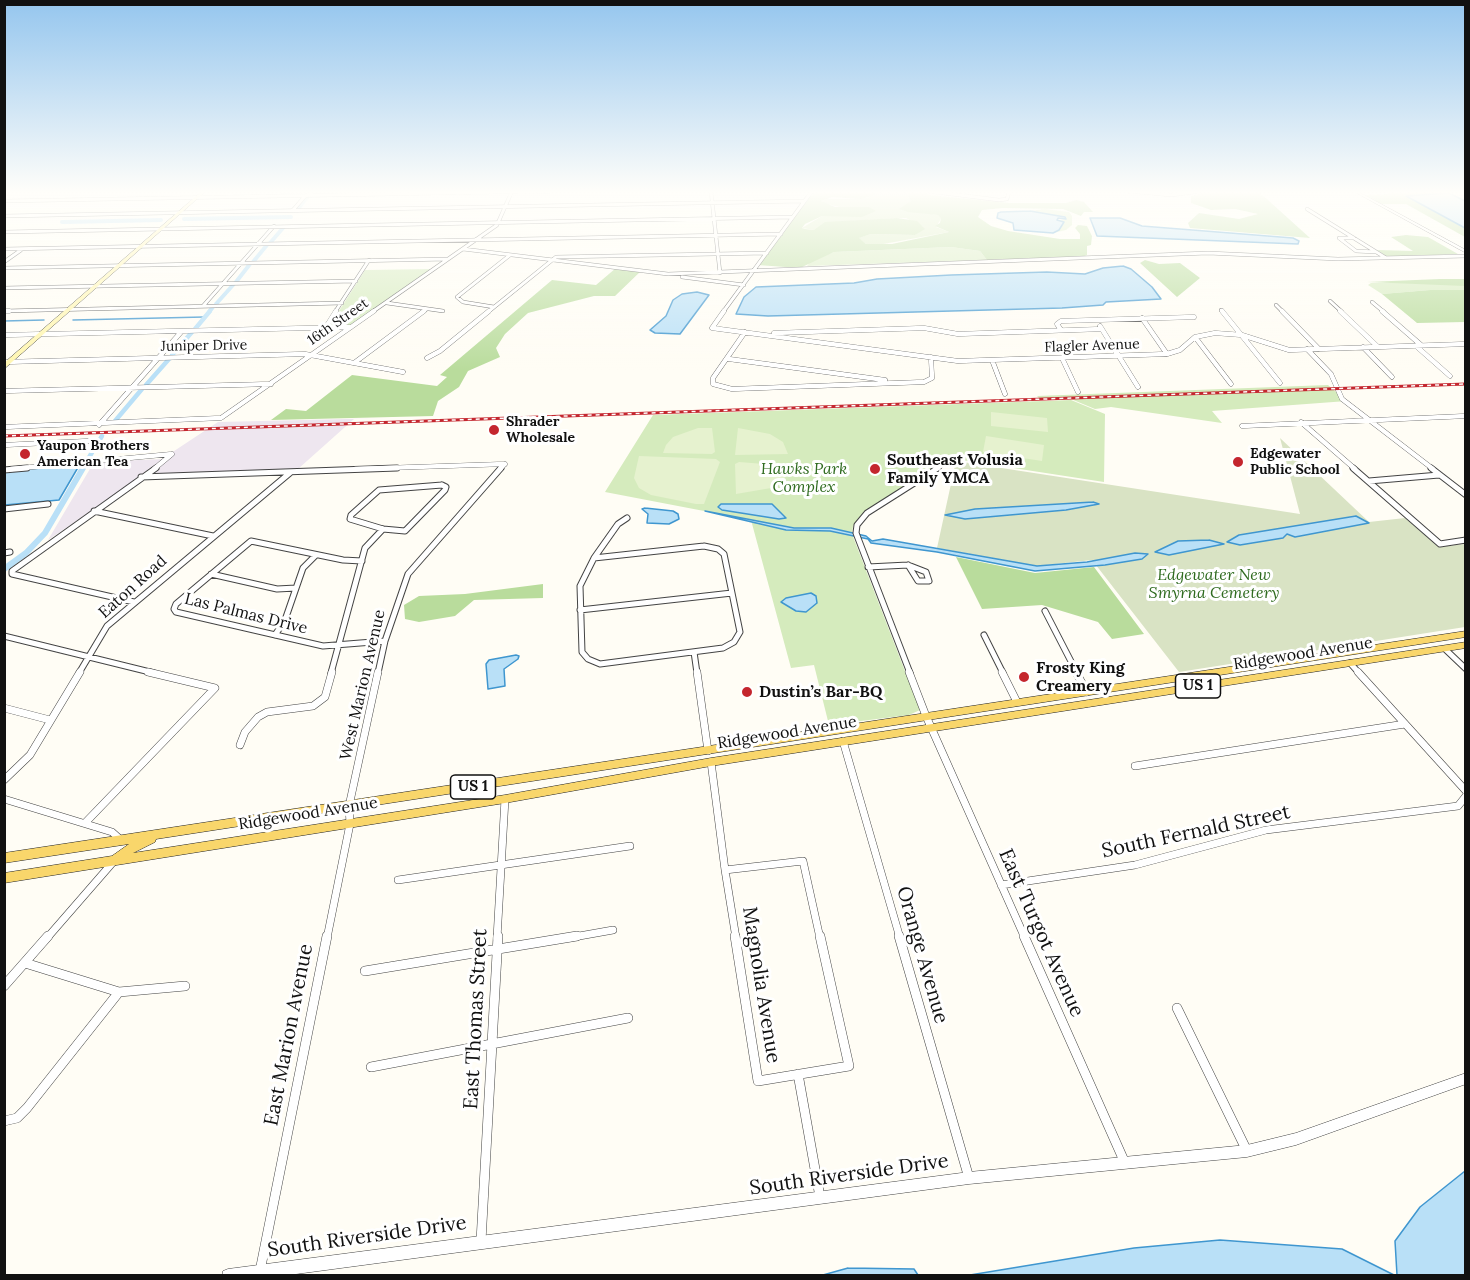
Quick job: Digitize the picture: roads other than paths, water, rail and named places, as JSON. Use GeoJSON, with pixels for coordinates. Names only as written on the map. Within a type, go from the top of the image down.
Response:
{"type":"FeatureCollection","features":[{"type":"Feature","properties":{"kind":"main road"},"geometry":{"type":"LineString","coordinates":[[4,367],[136,251]]}},
{"type":"Feature","properties":{"kind":"main road","name":"Ridgewood Avenue"},"geometry":{"type":"LineString","coordinates":[[4,858],[1466,634]]}},
{"type":"Feature","properties":{"kind":"main road"},"geometry":{"type":"LineString","coordinates":[[1352,663],[1358,657],[1418,647],[1421,641]]}},
{"type":"Feature","properties":{"kind":"main road","name":"Ridgewood Avenue"},"geometry":{"type":"LineString","coordinates":[[4,878],[505,799],[711,762],[1466,645]]}},
{"type":"Feature","properties":{"kind":"main road"},"geometry":{"type":"LineString","coordinates":[[1252,678],[1261,672],[1327,662],[1331,655]]}},
{"type":"Feature","properties":{"kind":"main road"},"geometry":{"type":"LineString","coordinates":[[1101,702],[1110,694],[1166,685],[1176,678]]}},
{"type":"Feature","properties":{"kind":"main road"},"geometry":{"type":"LineString","coordinates":[[1016,714],[1031,708],[1080,700],[1086,697],[1087,692]]}},
{"type":"Feature","properties":{"kind":"main road"},"geometry":{"type":"LineString","coordinates":[[711,762],[720,754],[747,749],[759,743]]}},
{"type":"Feature","properties":{"kind":"main road"},"geometry":{"type":"LineString","coordinates":[[650,773],[656,768],[702,758],[708,751]]}},
{"type":"Feature","properties":{"kind":"main road","name":"Ridgewood Avenue"},"geometry":{"type":"LineString","coordinates":[[115,860],[131,848],[162,834]]}},
{"type":"Feature","properties":{"kind":"street"},"geometry":{"type":"LineString","coordinates":[[4,262],[20,251]]}},
{"type":"Feature","properties":{"kind":"street"},"geometry":{"type":"LineString","coordinates":[[204,306],[253,251]]}},
{"type":"Feature","properties":{"kind":"street","name":"16th Street"},"geometry":{"type":"LineString","coordinates":[[99,425],[221,418],[460,251]]}},
{"type":"Feature","properties":{"kind":"street"},"geometry":{"type":"LineString","coordinates":[[477,251],[744,285],[767,253]]}},
{"type":"Feature","properties":{"kind":"street"},"geometry":{"type":"LineString","coordinates":[[1356,251],[1376,252],[1387,258]]}},
{"type":"Feature","properties":{"kind":"street"},"geometry":{"type":"LineString","coordinates":[[717,253],[720,273]]}},
{"type":"Feature","properties":{"kind":"street"},"geometry":{"type":"LineString","coordinates":[[427,358],[440,351],[551,260],[559,256],[767,253]]}},
{"type":"Feature","properties":{"kind":"street"},"geometry":{"type":"LineString","coordinates":[[657,273],[753,272],[1208,253],[1338,259],[1466,254]]}},
{"type":"Feature","properties":{"kind":"street"},"geometry":{"type":"LineString","coordinates":[[494,307],[464,302],[457,297],[510,255]]}},
{"type":"Feature","properties":{"kind":"street"},"geometry":{"type":"LineString","coordinates":[[4,268],[449,258]]}},
{"type":"Feature","properties":{"kind":"street"},"geometry":{"type":"LineString","coordinates":[[326,327],[369,260]]}},
{"type":"Feature","properties":{"kind":"street"},"geometry":{"type":"LineString","coordinates":[[4,288],[356,281]]}},
{"type":"Feature","properties":{"kind":"street","name":"Flagler Avenue"},"geometry":{"type":"LineString","coordinates":[[744,285],[712,328],[958,361],[1167,354],[1180,350],[1195,337],[1215,333],[1242,335],[1283,349],[1466,344]]}},
{"type":"Feature","properties":{"kind":"street"},"geometry":{"type":"LineString","coordinates":[[387,302],[443,311]]}},
{"type":"Feature","properties":{"kind":"street"},"geometry":{"type":"LineString","coordinates":[[1330,302],[1378,347]]}},
{"type":"Feature","properties":{"kind":"street"},"geometry":{"type":"LineString","coordinates":[[1372,302],[1450,376]]}},
{"type":"Feature","properties":{"kind":"street"},"geometry":{"type":"LineString","coordinates":[[4,311],[342,303]]}},
{"type":"Feature","properties":{"kind":"street"},"geometry":{"type":"LineString","coordinates":[[1276,304],[1318,349]]}},
{"type":"Feature","properties":{"kind":"street"},"geometry":{"type":"LineString","coordinates":[[354,363],[427,309]]}},
{"type":"Feature","properties":{"kind":"street"},"geometry":{"type":"LineString","coordinates":[[1221,310],[1280,383]]}},
{"type":"Feature","properties":{"kind":"street"},"geometry":{"type":"LineString","coordinates":[[1061,330],[1058,322],[1194,317]]}},
{"type":"Feature","properties":{"kind":"street"},"geometry":{"type":"LineString","coordinates":[[1142,318],[1167,354]]}},
{"type":"Feature","properties":{"kind":"street"},"geometry":{"type":"LineString","coordinates":[[1097,320],[1138,387]]}},
{"type":"Feature","properties":{"kind":"street"},"geometry":{"type":"LineString","coordinates":[[4,335],[351,327]]}},
{"type":"Feature","properties":{"kind":"street"},"geometry":{"type":"LineString","coordinates":[[756,334],[924,328],[958,334],[1102,329]]}},
{"type":"Feature","properties":{"kind":"street"},"geometry":{"type":"LineString","coordinates":[[4,427],[99,425],[182,331]]}},
{"type":"Feature","properties":{"kind":"street"},"geometry":{"type":"LineString","coordinates":[[745,332],[713,378],[713,384],[724,388],[924,382],[932,378],[931,357]]}},
{"type":"Feature","properties":{"kind":"street"},"geometry":{"type":"LineString","coordinates":[[1195,337],[1231,384]]}},
{"type":"Feature","properties":{"kind":"street"},"geometry":{"type":"LineString","coordinates":[[1363,347],[1392,377]]}},
{"type":"Feature","properties":{"kind":"street"},"geometry":{"type":"LineString","coordinates":[[1307,350],[1331,374],[1337,393],[1466,495]]}},
{"type":"Feature","properties":{"kind":"street","name":"Juniper Drive"},"geometry":{"type":"LineString","coordinates":[[7,362],[312,355],[403,372]]}},
{"type":"Feature","properties":{"kind":"street"},"geometry":{"type":"LineString","coordinates":[[729,358],[903,383]]}},
{"type":"Feature","properties":{"kind":"street"},"geometry":{"type":"LineString","coordinates":[[1062,358],[1078,392]]}},
{"type":"Feature","properties":{"kind":"street"},"geometry":{"type":"LineString","coordinates":[[992,360],[1005,394]]}},
{"type":"Feature","properties":{"kind":"street"},"geometry":{"type":"LineString","coordinates":[[4,391],[271,384]]}},
{"type":"Feature","properties":{"kind":"street"},"geometry":{"type":"LineString","coordinates":[[1242,426],[1466,416]]}},
{"type":"Feature","properties":{"kind":"street"},"geometry":{"type":"LineString","coordinates":[[1301,422],[1440,544],[1466,540]]}},
{"type":"Feature","properties":{"kind":"street"},"geometry":{"type":"LineString","coordinates":[[4,445],[88,441]]}},
{"type":"Feature","properties":{"kind":"street"},"geometry":{"type":"LineString","coordinates":[[4,470],[172,454],[12,571],[12,574],[134,602]]}},
{"type":"Feature","properties":{"kind":"street","name":"West Marion Avenue"},"geometry":{"type":"LineString","coordinates":[[291,472],[505,464],[422,555],[408,574],[385,640],[349,806]]}},
{"type":"Feature","properties":{"kind":"street","name":"East Turgot Avenue"},"geometry":{"type":"LineString","coordinates":[[942,465],[867,513],[857,525],[856,535],[931,728],[1125,1163]]}},
{"type":"Feature","properties":{"kind":"street"},"geometry":{"type":"LineString","coordinates":[[141,477],[291,472]]}},
{"type":"Feature","properties":{"kind":"street","name":"Eaton Road"},"geometry":{"type":"LineString","coordinates":[[4,780],[30,755],[107,626],[291,472]]}},
{"type":"Feature","properties":{"kind":"street"},"geometry":{"type":"LineString","coordinates":[[1369,482],[1440,475]]}},
{"type":"Feature","properties":{"kind":"street"},"geometry":{"type":"LineString","coordinates":[[240,745],[245,732],[258,717],[267,712],[313,706],[326,697],[368,543],[383,529],[405,531],[446,488],[387,488],[375,492],[351,515],[350,519],[383,529]]}},
{"type":"Feature","properties":{"kind":"street"},"geometry":{"type":"LineString","coordinates":[[4,509],[48,504]]}},
{"type":"Feature","properties":{"kind":"street"},"geometry":{"type":"LineString","coordinates":[[94,511],[213,536]]}},
{"type":"Feature","properties":{"kind":"street"},"geometry":{"type":"LineString","coordinates":[[594,558],[709,546],[724,555],[740,632],[734,642],[723,648],[600,664],[588,659],[582,652],[580,586],[594,558],[618,524],[627,518]]}},
{"type":"Feature","properties":{"kind":"street","name":"Las Palmas Drive"},"geometry":{"type":"LineString","coordinates":[[362,561],[348,561],[251,542],[176,604],[176,612],[322,646],[385,640]]}},
{"type":"Feature","properties":{"kind":"street"},"geometry":{"type":"LineString","coordinates":[[275,635],[285,621],[303,568],[316,555]]}},
{"type":"Feature","properties":{"kind":"street"},"geometry":{"type":"LineString","coordinates":[[868,567],[886,564],[908,566]]}},
{"type":"Feature","properties":{"kind":"street"},"geometry":{"type":"LineString","coordinates":[[212,574],[277,588],[296,588]]}},
{"type":"Feature","properties":{"kind":"street"},"geometry":{"type":"LineString","coordinates":[[580,610],[732,592]]}},
{"type":"Feature","properties":{"kind":"street"},"geometry":{"type":"LineString","coordinates":[[1045,611],[1087,692]]}},
{"type":"Feature","properties":{"kind":"street"},"geometry":{"type":"LineString","coordinates":[[984,634],[1017,702]]}},
{"type":"Feature","properties":{"kind":"street"},"geometry":{"type":"LineString","coordinates":[[4,636],[215,688],[86,823]]}},
{"type":"Feature","properties":{"kind":"street"},"geometry":{"type":"LineString","coordinates":[[1444,649],[1466,669]]}},
{"type":"Feature","properties":{"kind":"street"},"geometry":{"type":"LineString","coordinates":[[694,652],[708,751]]}},
{"type":"Feature","properties":{"kind":"street"},"geometry":{"type":"LineString","coordinates":[[1352,663],[1466,791]]}},
{"type":"Feature","properties":{"kind":"street"},"geometry":{"type":"LineString","coordinates":[[4,708],[50,720]]}},
{"type":"Feature","properties":{"kind":"street"},"geometry":{"type":"LineString","coordinates":[[1135,766],[1405,724]]}},
{"type":"Feature","properties":{"kind":"street","name":"Orange Avenue"},"geometry":{"type":"LineString","coordinates":[[843,741],[969,1178]]}},
{"type":"Feature","properties":{"kind":"street","name":"Magnolia Avenue"},"geometry":{"type":"LineString","coordinates":[[711,762],[725,870],[758,1082],[798,1074],[820,1200]]}},
{"type":"Feature","properties":{"kind":"street","name":"South Fernald Street"},"geometry":{"type":"LineString","coordinates":[[1001,885],[1135,865],[1266,830],[1458,806],[1466,796]]}},
{"type":"Feature","properties":{"kind":"street"},"geometry":{"type":"LineString","coordinates":[[4,799],[112,832],[121,840]]}},
{"type":"Feature","properties":{"kind":"street","name":"East Thomas Street"},"geometry":{"type":"LineString","coordinates":[[481,1241],[505,799]]}},
{"type":"Feature","properties":{"kind":"street","name":"East Marion Avenue"},"geometry":{"type":"LineString","coordinates":[[260,1271],[350,824],[349,806]]}},
{"type":"Feature","properties":{"kind":"street"},"geometry":{"type":"LineString","coordinates":[[398,880],[503,867],[630,846]]}},
{"type":"Feature","properties":{"kind":"street"},"geometry":{"type":"LineString","coordinates":[[4,986],[115,860]]}},
{"type":"Feature","properties":{"kind":"street"},"geometry":{"type":"LineString","coordinates":[[725,870],[803,861],[849,1066],[798,1074]]}},
{"type":"Feature","properties":{"kind":"street"},"geometry":{"type":"LineString","coordinates":[[364,971],[613,930]]}},
{"type":"Feature","properties":{"kind":"street"},"geometry":{"type":"LineString","coordinates":[[25,963],[119,992],[185,986]]}},
{"type":"Feature","properties":{"kind":"street"},"geometry":{"type":"LineString","coordinates":[[4,1121],[18,1118],[27,1108],[119,992]]}},
{"type":"Feature","properties":{"kind":"street"},"geometry":{"type":"LineString","coordinates":[[1178,1008],[1247,1151]]}},
{"type":"Feature","properties":{"kind":"street"},"geometry":{"type":"LineString","coordinates":[[371,1067],[628,1018]]}},
{"type":"Feature","properties":{"kind":"street","name":"South Riverside Drive"},"geometry":{"type":"LineString","coordinates":[[228,1275],[481,1241],[820,1200],[969,1178],[1247,1151],[1296,1139],[1466,1078]]}},
{"type":"Feature","properties":{"kind":"water"},"geometry":{"type":"Polygon","coordinates":[[[1123,266],[1131,269],[1152,287],[1161,299],[1106,302],[1103,305],[1062,308],[768,316],[736,314],[744,297],[756,287],[854,283],[877,279],[951,275],[1047,272],[1085,274],[1103,268],[1123,266]]]}},
{"type":"Feature","properties":{"kind":"water"},"geometry":{"type":"Polygon","coordinates":[[[697,292],[709,295],[680,334],[655,333],[650,330],[666,316],[673,300],[682,294],[697,292]]]}},
{"type":"Feature","properties":{"kind":"water"},"geometry":{"type":"Polygon","coordinates":[[[80,464],[59,500],[5,505],[5,471],[80,464]]]}},
{"type":"Feature","properties":{"kind":"water"},"geometry":{"type":"Polygon","coordinates":[[[1093,502],[1099,504],[1066,510],[965,519],[945,515],[975,509],[1093,502]]]}},
{"type":"Feature","properties":{"kind":"water"},"geometry":{"type":"Polygon","coordinates":[[[721,504],[772,504],[786,518],[779,519],[722,510],[718,507],[721,504]]]}},
{"type":"Feature","properties":{"kind":"water"},"geometry":{"type":"Polygon","coordinates":[[[642,509],[673,511],[678,514],[679,519],[669,524],[647,523],[648,514],[642,509]]]}},
{"type":"Feature","properties":{"kind":"water"},"geometry":{"type":"Polygon","coordinates":[[[705,511],[794,528],[831,528],[866,536],[872,541],[883,539],[1037,566],[1087,562],[1135,553],[1148,554],[1142,559],[1105,565],[1035,571],[937,552],[871,543],[868,539],[830,531],[786,530],[705,511]]]}},
{"type":"Feature","properties":{"kind":"water"},"geometry":{"type":"Polygon","coordinates":[[[1356,516],[1369,523],[1295,537],[1287,534],[1283,538],[1240,545],[1227,542],[1239,535],[1356,516]]]}},
{"type":"Feature","properties":{"kind":"water"},"geometry":{"type":"Polygon","coordinates":[[[1209,540],[1224,544],[1169,555],[1155,552],[1178,541],[1209,540]]]}},
{"type":"Feature","properties":{"kind":"water"},"geometry":{"type":"Polygon","coordinates":[[[811,593],[816,596],[817,603],[806,612],[796,611],[781,602],[786,598],[811,593]]]}},
{"type":"Feature","properties":{"kind":"water"},"geometry":{"type":"Polygon","coordinates":[[[519,656],[518,659],[504,669],[505,686],[488,689],[486,664],[489,660],[519,656]]]}},
{"type":"Feature","properties":{"kind":"water"},"geometry":{"type":"Polygon","coordinates":[[[1465,1171],[1465,1275],[1397,1275],[1395,1241],[1420,1207],[1465,1171]]]}},
{"type":"Feature","properties":{"kind":"water"},"geometry":{"type":"Polygon","coordinates":[[[1220,1240],[1342,1249],[1394,1275],[970,1275],[1134,1248],[1220,1240]]]}},
{"type":"Feature","properties":{"kind":"water"},"geometry":{"type":"Polygon","coordinates":[[[848,1268],[914,1269],[918,1275],[823,1275],[848,1268]]]}},
{"type":"Feature","properties":{"kind":"waterway"},"geometry":{"type":"LineString","coordinates":[[253,262],[262,251]]}},
{"type":"Feature","properties":{"kind":"waterway"},"geometry":{"type":"LineString","coordinates":[[236,282],[250,264]]}},
{"type":"Feature","properties":{"kind":"waterway"},"geometry":{"type":"LineString","coordinates":[[216,304],[233,285]]}},
{"type":"Feature","properties":{"kind":"waterway"},"geometry":{"type":"LineString","coordinates":[[209,312],[213,307]]}},
{"type":"Feature","properties":{"kind":"waterway"},"geometry":{"type":"LineString","coordinates":[[195,329],[210,311]]}},
{"type":"Feature","properties":{"kind":"waterway"},"geometry":{"type":"LineString","coordinates":[[73,320],[204,317]]}},
{"type":"Feature","properties":{"kind":"waterway"},"geometry":{"type":"LineString","coordinates":[[4,321],[44,320]]}},
{"type":"Feature","properties":{"kind":"waterway"},"geometry":{"type":"LineString","coordinates":[[172,355],[192,332]]}},
{"type":"Feature","properties":{"kind":"waterway"},"geometry":{"type":"LineString","coordinates":[[146,385],[169,359]]}},
{"type":"Feature","properties":{"kind":"waterway"},"geometry":{"type":"LineString","coordinates":[[115,421],[142,389]]}},
{"type":"Feature","properties":{"kind":"waterway"},"geometry":{"type":"LineString","coordinates":[[88,459],[102,436]]}},
{"type":"Feature","properties":{"kind":"waterway"},"geometry":{"type":"LineString","coordinates":[[82,469],[85,464]]}},
{"type":"Feature","properties":{"kind":"waterway"},"geometry":{"type":"LineString","coordinates":[[4,569],[26,553],[45,533],[83,468]]}},
{"type":"Feature","properties":{"kind":"railway"},"geometry":{"type":"LineString","coordinates":[[4,436],[1466,384]]}},
{"type":"Feature","properties":{"kind":"place","name":"Shrader Wholesale"},"geometry":{"type":"Point","coordinates":[494,430]}},
{"type":"Feature","properties":{"kind":"place","name":"Yaupon Brothers American Tea"},"geometry":{"type":"Point","coordinates":[25,454]}},
{"type":"Feature","properties":{"kind":"place","name":"Edgewater Public School"},"geometry":{"type":"Point","coordinates":[1238,462]}},
{"type":"Feature","properties":{"kind":"place","name":"Southeast Volusia Family YMCA"},"geometry":{"type":"Point","coordinates":[875,469]}},
{"type":"Feature","properties":{"kind":"place","name":"Frosty King Creamery"},"geometry":{"type":"Point","coordinates":[1024,677]}},
{"type":"Feature","properties":{"kind":"place","name":"Dustin’s Bar-BQ"},"geometry":{"type":"Point","coordinates":[747,692]}},
{"type":"Feature","properties":{"kind":"park label","name":"Hawks Park Complex"},"geometry":{"type":"Point","coordinates":[804,478]}},
{"type":"Feature","properties":{"kind":"park label","name":"Edgewater New Smyrna Cemetery"},"geometry":{"type":"Point","coordinates":[1214,584]}}]}
